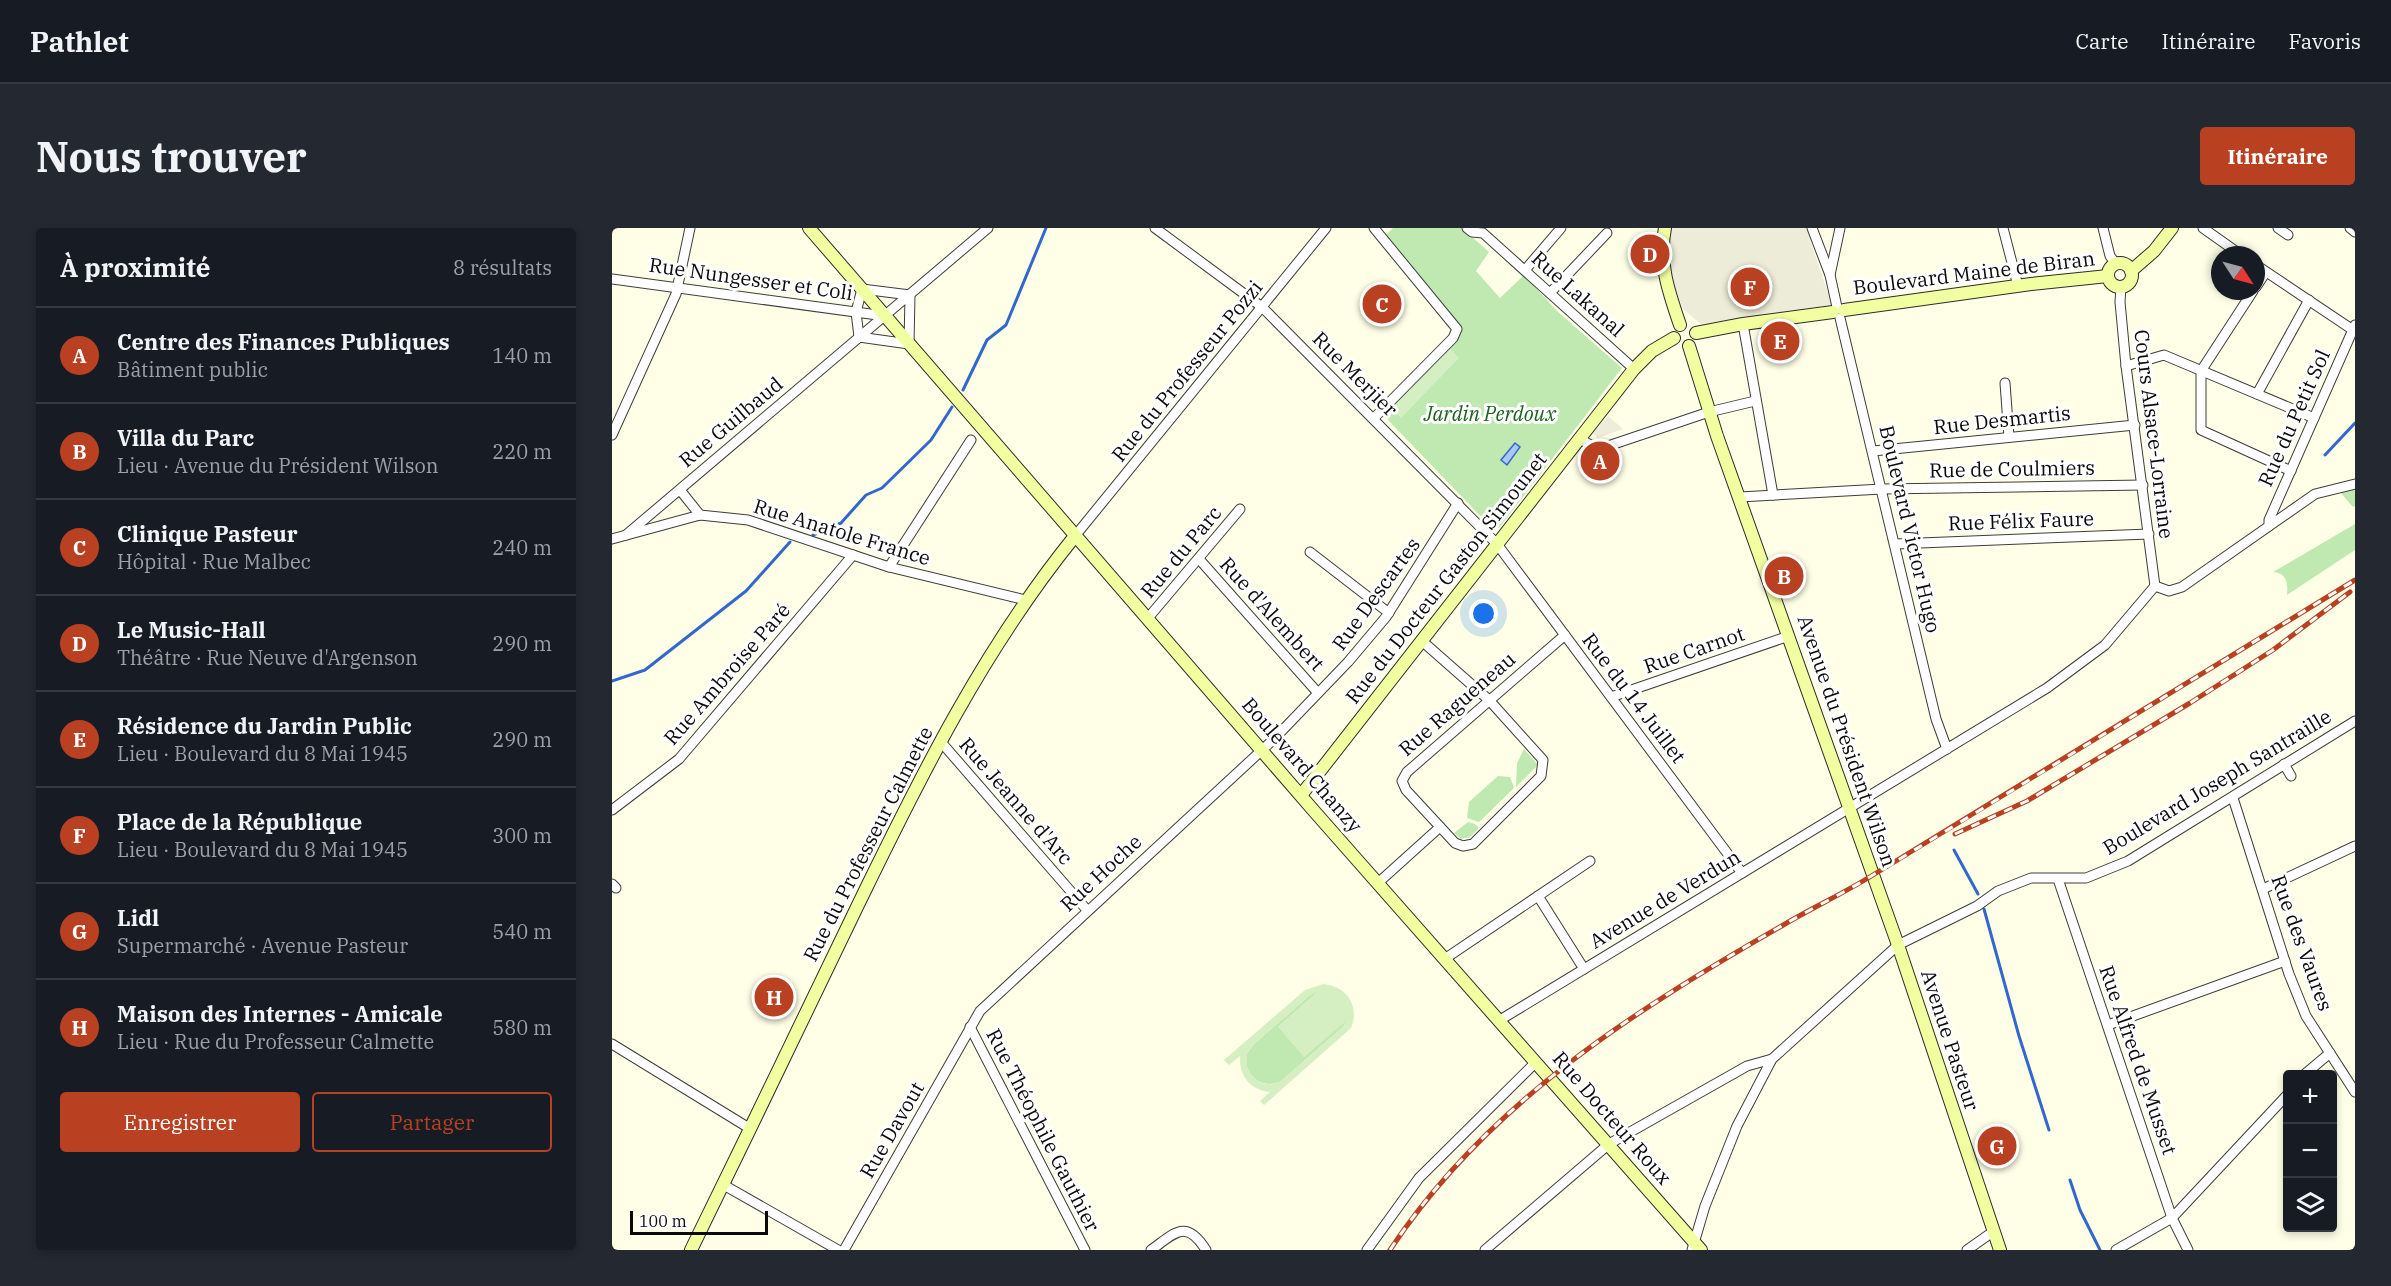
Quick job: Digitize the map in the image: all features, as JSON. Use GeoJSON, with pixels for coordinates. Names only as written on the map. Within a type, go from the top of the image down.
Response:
{"type":"FeatureCollection","features":[{"type":"Feature","properties":{"kind":"main road"},"geometry":{"type":"LineString","coordinates":[[1665,228],[1661,252],[1662,268],[1680,325]]}},
{"type":"Feature","properties":{"kind":"main road"},"geometry":{"type":"LineString","coordinates":[[2131,271],[2154,251],[2172,228]]}},
{"type":"Feature","properties":{"kind":"main road","name":"Boulevard Chanzy"},"geometry":{"type":"LineString","coordinates":[[816,231],[862,289],[1075,536],[1500,1020]]}},
{"type":"Feature","properties":{"kind":"main road"},"geometry":{"type":"LineString","coordinates":[[2116,264],[2127,265],[2131,271],[2130,281],[2121,287],[2114,285],[2108,276],[2110,269],[2116,264]]}},
{"type":"Feature","properties":{"kind":"main road","name":"Boulevard Maine de Biran"},"geometry":{"type":"LineString","coordinates":[[1696,333],[1743,324],[2018,286],[2108,276]]}},
{"type":"Feature","properties":{"kind":"main road"},"geometry":{"type":"LineString","coordinates":[[1680,325],[1690,325],[1696,333],[1695,341],[1689,346],[1679,345],[1674,338],[1675,330],[1680,325]]}},
{"type":"Feature","properties":{"kind":"main road","name":"Rue du Docteur Gaston Simounet"},"geometry":{"type":"LineString","coordinates":[[1302,794],[1634,369],[1652,351],[1674,338]]}},
{"type":"Feature","properties":{"kind":"main road","name":"Avenue du Président Wilson"},"geometry":{"type":"LineString","coordinates":[[1689,346],[1709,412],[1898,945]]}},
{"type":"Feature","properties":{"kind":"main road","name":"Rue du Professeur Calmette"},"geometry":{"type":"LineString","coordinates":[[691,1250],[889,842],[970,686],[1026,600],[1075,536]]}},
{"type":"Feature","properties":{"kind":"main road","name":"Avenue Pasteur"},"geometry":{"type":"LineString","coordinates":[[1898,945],[2000,1250]]}},
{"type":"Feature","properties":{"kind":"main road","name":"Rue Docteur Roux"},"geometry":{"type":"LineString","coordinates":[[1500,1020],[1696,1247]]}},
{"type":"Feature","properties":{"kind":"street"},"geometry":{"type":"LineString","coordinates":[[612,435],[679,289],[690,228]]}},
{"type":"Feature","properties":{"kind":"street","name":"Rue Guilbaud"},"geometry":{"type":"LineString","coordinates":[[626,535],[988,228]]}},
{"type":"Feature","properties":{"kind":"street","name":"Rue Merjier"},"geometry":{"type":"LineString","coordinates":[[1155,228],[1262,307],[1497,544]]}},
{"type":"Feature","properties":{"kind":"street","name":"Rue du Professeur Pozzi"},"geometry":{"type":"LineString","coordinates":[[1075,536],[1326,228]]}},
{"type":"Feature","properties":{"kind":"street"},"geometry":{"type":"LineString","coordinates":[[1374,228],[1455,325],[1456,332],[1374,418]]}},
{"type":"Feature","properties":{"kind":"street","name":"Rue Lakanal"},"geometry":{"type":"LineString","coordinates":[[1467,228],[1472,232],[1483,233],[1634,369]]}},
{"type":"Feature","properties":{"kind":"street"},"geometry":{"type":"LineString","coordinates":[[1525,270],[1561,228]]}},
{"type":"Feature","properties":{"kind":"street","name":"Boulevard Victor Hugo"},"geometry":{"type":"LineString","coordinates":[[1812,228],[1830,275],[1936,719],[1947,749]]}},
{"type":"Feature","properties":{"kind":"street"},"geometry":{"type":"LineString","coordinates":[[1830,275],[1840,228]]}},
{"type":"Feature","properties":{"kind":"street"},"geometry":{"type":"LineString","coordinates":[[2003,228],[2018,286]]}},
{"type":"Feature","properties":{"kind":"street"},"geometry":{"type":"LineString","coordinates":[[2103,228],[2110,256],[2116,264]]}},
{"type":"Feature","properties":{"kind":"street"},"geometry":{"type":"LineString","coordinates":[[2203,228],[2228,246]]}},
{"type":"Feature","properties":{"kind":"street"},"geometry":{"type":"LineString","coordinates":[[2278,228],[2288,235]]}},
{"type":"Feature","properties":{"kind":"street"},"geometry":{"type":"LineString","coordinates":[[2349,228],[2355,232]]}},
{"type":"Feature","properties":{"kind":"street"},"geometry":{"type":"LineString","coordinates":[[1550,293],[1608,233]]}},
{"type":"Feature","properties":{"kind":"street"},"geometry":{"type":"LineString","coordinates":[[2266,272],[2354,327]]}},
{"type":"Feature","properties":{"kind":"street","name":"Rue Nungesser et Coli"},"geometry":{"type":"LineString","coordinates":[[612,279],[885,316]]}},
{"type":"Feature","properties":{"kind":"street","name":"Cours Alsace-Lorraine"},"geometry":{"type":"LineString","coordinates":[[2121,287],[2120,302],[2126,366],[2156,586]]}},
{"type":"Feature","properties":{"kind":"street"},"geometry":{"type":"LineString","coordinates":[[862,289],[910,295],[909,344],[859,337],[856,312],[862,289]]}},
{"type":"Feature","properties":{"kind":"street"},"geometry":{"type":"LineString","coordinates":[[2247,300],[2201,371],[2201,430],[2291,471]]}},
{"type":"Feature","properties":{"kind":"street"},"geometry":{"type":"LineString","coordinates":[[2257,394],[2309,300]]}},
{"type":"Feature","properties":{"kind":"street"},"geometry":{"type":"LineString","coordinates":[[1743,324],[1773,495]]}},
{"type":"Feature","properties":{"kind":"street","name":"Rue du Petit Sol"},"geometry":{"type":"LineString","coordinates":[[2269,526],[2354,327]]}},
{"type":"Feature","properties":{"kind":"street"},"geometry":{"type":"LineString","coordinates":[[2126,366],[2164,355],[2314,418]]}},
{"type":"Feature","properties":{"kind":"street"},"geometry":{"type":"LineString","coordinates":[[2005,383],[2009,437]]}},
{"type":"Feature","properties":{"kind":"street"},"geometry":{"type":"LineString","coordinates":[[1580,439],[1594,447],[1602,448],[1709,412],[1755,402]]}},
{"type":"Feature","properties":{"kind":"street","name":"Rue Desmartis"},"geometry":{"type":"LineString","coordinates":[[1873,451],[2134,425]]}},
{"type":"Feature","properties":{"kind":"street"},"geometry":{"type":"LineString","coordinates":[[889,567],[971,440]]}},
{"type":"Feature","properties":{"kind":"street"},"geometry":{"type":"LineString","coordinates":[[2156,586],[2169,591],[2182,587],[2315,494],[2355,484]]}},
{"type":"Feature","properties":{"kind":"street","name":"Rue de Coulmiers"},"geometry":{"type":"LineString","coordinates":[[1740,497],[1882,489],[2144,485]]}},
{"type":"Feature","properties":{"kind":"street"},"geometry":{"type":"LineString","coordinates":[[680,490],[700,515]]}},
{"type":"Feature","properties":{"kind":"street","name":"Rue Descartes"},"geometry":{"type":"LineString","coordinates":[[1262,748],[1366,643],[1389,613],[1441,534],[1458,503]]}},
{"type":"Feature","properties":{"kind":"street","name":"Rue du Parc"},"geometry":{"type":"LineString","coordinates":[[1148,618],[1240,509]]}},
{"type":"Feature","properties":{"kind":"street","name":"Rue Anatole France"},"geometry":{"type":"LineString","coordinates":[[612,539],[700,515],[748,520],[889,567],[1026,600]]}},
{"type":"Feature","properties":{"kind":"street","name":"Rue Félix Faure"},"geometry":{"type":"LineString","coordinates":[[1895,544],[2149,534]]}},
{"type":"Feature","properties":{"kind":"street","name":"Rue du 14 Juillet"},"geometry":{"type":"LineString","coordinates":[[1497,544],[1742,873]]}},
{"type":"Feature","properties":{"kind":"street"},"geometry":{"type":"LineString","coordinates":[[1310,552],[1389,613]]}},
{"type":"Feature","properties":{"kind":"street","name":"Rue Ambroise Paré"},"geometry":{"type":"LineString","coordinates":[[614,806],[679,759],[854,555]]}},
{"type":"Feature","properties":{"kind":"street","name":"Rue d'Alembert"},"geometry":{"type":"LineString","coordinates":[[1199,559],[1318,693]]}},
{"type":"Feature","properties":{"kind":"street","name":"Avenue de Verdun"},"geometry":{"type":"LineString","coordinates":[[1500,1020],[2082,665],[2105,645],[2156,586]]}},
{"type":"Feature","properties":{"kind":"street","name":"Rue Ragueneau"},"geometry":{"type":"LineString","coordinates":[[1440,827],[1406,790],[1402,781],[1407,772],[1565,634]]}},
{"type":"Feature","properties":{"kind":"street","name":"Rue Carnot"},"geometry":{"type":"LineString","coordinates":[[1611,697],[1789,636]]}},
{"type":"Feature","properties":{"kind":"street"},"geometry":{"type":"LineString","coordinates":[[1378,882],[1440,827],[1455,843],[1463,846],[1473,844],[1541,776],[1542,760],[1489,700],[1422,641]]}},
{"type":"Feature","properties":{"kind":"street","name":"Boulevard Joseph Santraille"},"geometry":{"type":"LineString","coordinates":[[1772,1059],[1898,945],[1977,906],[1998,891],[2031,878],[2086,878],[2128,861],[2355,721]]}},
{"type":"Feature","properties":{"kind":"street","name":"Rue Jeanne d'Arc"},"geometry":{"type":"LineString","coordinates":[[941,742],[1087,910]]}},
{"type":"Feature","properties":{"kind":"street","name":"Rue Hoche"},"geometry":{"type":"LineString","coordinates":[[970,1027],[980,1011],[1262,748]]}},
{"type":"Feature","properties":{"kind":"street"},"geometry":{"type":"LineString","coordinates":[[2284,764],[2291,776]]}},
{"type":"Feature","properties":{"kind":"street","name":"Rue des Vaures"},"geometry":{"type":"LineString","coordinates":[[2233,798],[2285,961],[2306,1016],[2355,1092]]}},
{"type":"Feature","properties":{"kind":"street"},"geometry":{"type":"LineString","coordinates":[[2263,888],[2355,846]]}},
{"type":"Feature","properties":{"kind":"street"},"geometry":{"type":"LineString","coordinates":[[1446,958],[1590,861]]}},
{"type":"Feature","properties":{"kind":"street","name":"Rue Alfred de Musset"},"geometry":{"type":"LineString","coordinates":[[2058,879],[2172,1218],[2188,1250]]}},
{"type":"Feature","properties":{"kind":"street"},"geometry":{"type":"LineString","coordinates":[[1538,896],[1584,969]]}},
{"type":"Feature","properties":{"kind":"street"},"geometry":{"type":"LineString","coordinates":[[2108,1025],[2285,961]]}},
{"type":"Feature","properties":{"kind":"street","name":"Rue Davout"},"geometry":{"type":"LineString","coordinates":[[844,1250],[970,1027]]}},
{"type":"Feature","properties":{"kind":"street","name":"Rue Théophile Gauthier"},"geometry":{"type":"LineString","coordinates":[[970,1027],[1085,1250]]}},
{"type":"Feature","properties":{"kind":"street"},"geometry":{"type":"LineString","coordinates":[[612,1044],[749,1128]]}},
{"type":"Feature","properties":{"kind":"street"},"geometry":{"type":"LineString","coordinates":[[2310,1070],[2330,1053]]}},
{"type":"Feature","properties":{"kind":"street"},"geometry":{"type":"LineString","coordinates":[[1485,1250],[1609,1144],[1747,1066],[1772,1059]]}},
{"type":"Feature","properties":{"kind":"street"},"geometry":{"type":"LineString","coordinates":[[1696,1247],[1705,1206],[1737,1126],[1772,1059]]}},
{"type":"Feature","properties":{"kind":"street"},"geometry":{"type":"LineString","coordinates":[[1367,1250],[1419,1179],[1536,1062]]}},
{"type":"Feature","properties":{"kind":"street"},"geometry":{"type":"LineString","coordinates":[[2116,1250],[2172,1218],[2283,1099]]}},
{"type":"Feature","properties":{"kind":"street"},"geometry":{"type":"LineString","coordinates":[[722,1184],[838,1250]]}},
{"type":"Feature","properties":{"kind":"street"},"geometry":{"type":"LineString","coordinates":[[1151,1250],[1178,1231],[1185,1230],[1199,1238],[1206,1250]]}},
{"type":"Feature","properties":{"kind":"street"},"geometry":{"type":"LineString","coordinates":[[1967,1250],[1994,1231]]}},
{"type":"Feature","properties":{"kind":"green space","name":"Jardin Perdoux"},"geometry":{"type":"Polygon","coordinates":[[[1393,228],[1462,228],[1489,252],[1476,271],[1500,298],[1524,275],[1557,311],[1622,368],[1499,528],[1492,528],[1387,419],[1389,407],[1460,335],[1461,326],[1385,236],[1393,228]]]}},
{"type":"Feature","properties":{"kind":"green space"},"geometry":{"type":"Polygon","coordinates":[[[1449,347],[1459,358],[1401,418],[1390,408],[1449,347]]]}},
{"type":"Feature","properties":{"kind":"green space"},"geometry":{"type":"Polygon","coordinates":[[[2355,489],[2355,506],[2353,507],[2340,492],[2355,489]]]}},
{"type":"Feature","properties":{"kind":"green space"},"geometry":{"type":"Polygon","coordinates":[[[2355,524],[2355,550],[2287,595],[2286,579],[2281,574],[2273,572],[2355,524]]]}},
{"type":"Feature","properties":{"kind":"green space"},"geometry":{"type":"Polygon","coordinates":[[[1524,749],[1538,765],[1516,787],[1517,763],[1524,749]]]}},
{"type":"Feature","properties":{"kind":"green space"},"geometry":{"type":"Polygon","coordinates":[[[1498,776],[1510,777],[1514,788],[1479,822],[1467,818],[1469,802],[1498,776]]]}},
{"type":"Feature","properties":{"kind":"green space"},"geometry":{"type":"Polygon","coordinates":[[[1468,822],[1479,828],[1470,837],[1461,839],[1454,833],[1468,822]]]}},
{"type":"Feature","properties":{"kind":"green space"},"geometry":{"type":"Polygon","coordinates":[[[1323,984],[1345,993],[1354,1012],[1351,1028],[1264,1105],[1260,1101],[1270,1092],[1263,1091],[1247,1081],[1241,1070],[1240,1056],[1229,1065],[1224,1060],[1305,990],[1323,984]],[[1319,991],[1310,995],[1253,1045],[1247,1054],[1247,1067],[1250,1072],[1265,1084],[1280,1082],[1344,1026],[1345,1022],[1304,1057],[1278,1027],[1319,991]]]}},
{"type":"Feature","properties":{"kind":"green space"},"geometry":{"type":"Polygon","coordinates":[[[1320,990],[1278,1027],[1346,1021],[1344,1026],[1280,1082],[1269,1084],[1256,1080],[1247,1067],[1247,1054],[1253,1045],[1310,995],[1320,990]]]}},
{"type":"Feature","properties":{"kind":"shaded area"},"geometry":{"type":"Polygon","coordinates":[[[1671,228],[1806,228],[1832,305],[1701,324],[1683,309],[1668,268],[1666,251],[1671,228]]]}},
{"type":"Feature","properties":{"kind":"shaded area"},"geometry":{"type":"Polygon","coordinates":[[[1608,416],[1623,429],[1598,438],[1593,433],[1608,416]]]}},
{"type":"Feature","properties":{"kind":"water"},"geometry":{"type":"Polygon","coordinates":[[[1515,443],[1520,447],[1507,465],[1501,460],[1515,443]]]}},
{"type":"Feature","properties":{"kind":"waterway"},"geometry":{"type":"LineString","coordinates":[[963,390],[987,340],[1006,325],[1046,228]]}},
{"type":"Feature","properties":{"kind":"waterway"},"geometry":{"type":"LineString","coordinates":[[813,535],[841,523],[866,495],[882,488],[931,440],[952,407]]}},
{"type":"Feature","properties":{"kind":"waterway"},"geometry":{"type":"LineString","coordinates":[[2325,455],[2355,423]]}},
{"type":"Feature","properties":{"kind":"waterway"},"geometry":{"type":"LineString","coordinates":[[612,681],[645,670],[746,591],[790,542]]}},
{"type":"Feature","properties":{"kind":"waterway"},"geometry":{"type":"LineString","coordinates":[[1954,850],[1978,894]]}},
{"type":"Feature","properties":{"kind":"waterway"},"geometry":{"type":"LineString","coordinates":[[1984,909],[2019,1036],[2049,1130]]}},
{"type":"Feature","properties":{"kind":"waterway"},"geometry":{"type":"LineString","coordinates":[[2070,1180],[2080,1210],[2100,1250]]}},
{"type":"Feature","properties":{"kind":"railway"},"geometry":{"type":"LineString","coordinates":[[1390,1250],[1429,1197],[1472,1149],[1518,1105],[1620,1026],[1729,957],[1862,882],[1994,802],[2355,580]]}},
{"type":"Feature","properties":{"kind":"railway"},"geometry":{"type":"LineString","coordinates":[[1955,834],[2027,801],[2190,703],[2273,650],[2350,592]]}},
{"type":"Feature","properties":{"kind":"place","name":"Le Music-Hall"},"geometry":{"type":"Point","coordinates":[1650,254]}},
{"type":"Feature","properties":{"kind":"place","name":"Place de la République"},"geometry":{"type":"Point","coordinates":[1750,287]}},
{"type":"Feature","properties":{"kind":"place","name":"Clinique Pasteur"},"geometry":{"type":"Point","coordinates":[1382,304]}},
{"type":"Feature","properties":{"kind":"place","name":"Résidence du Jardin Public"},"geometry":{"type":"Point","coordinates":[1780,341]}},
{"type":"Feature","properties":{"kind":"place","name":"Centre des Finances Publiques"},"geometry":{"type":"Point","coordinates":[1600,461]}},
{"type":"Feature","properties":{"kind":"place","name":"Villa du Parc"},"geometry":{"type":"Point","coordinates":[1784,576]}},
{"type":"Feature","properties":{"kind":"place","name":"Maison des Internes - Amicale"},"geometry":{"type":"Point","coordinates":[774,997]}},
{"type":"Feature","properties":{"kind":"place","name":"Lidl"},"geometry":{"type":"Point","coordinates":[1997,1146]}}]}
